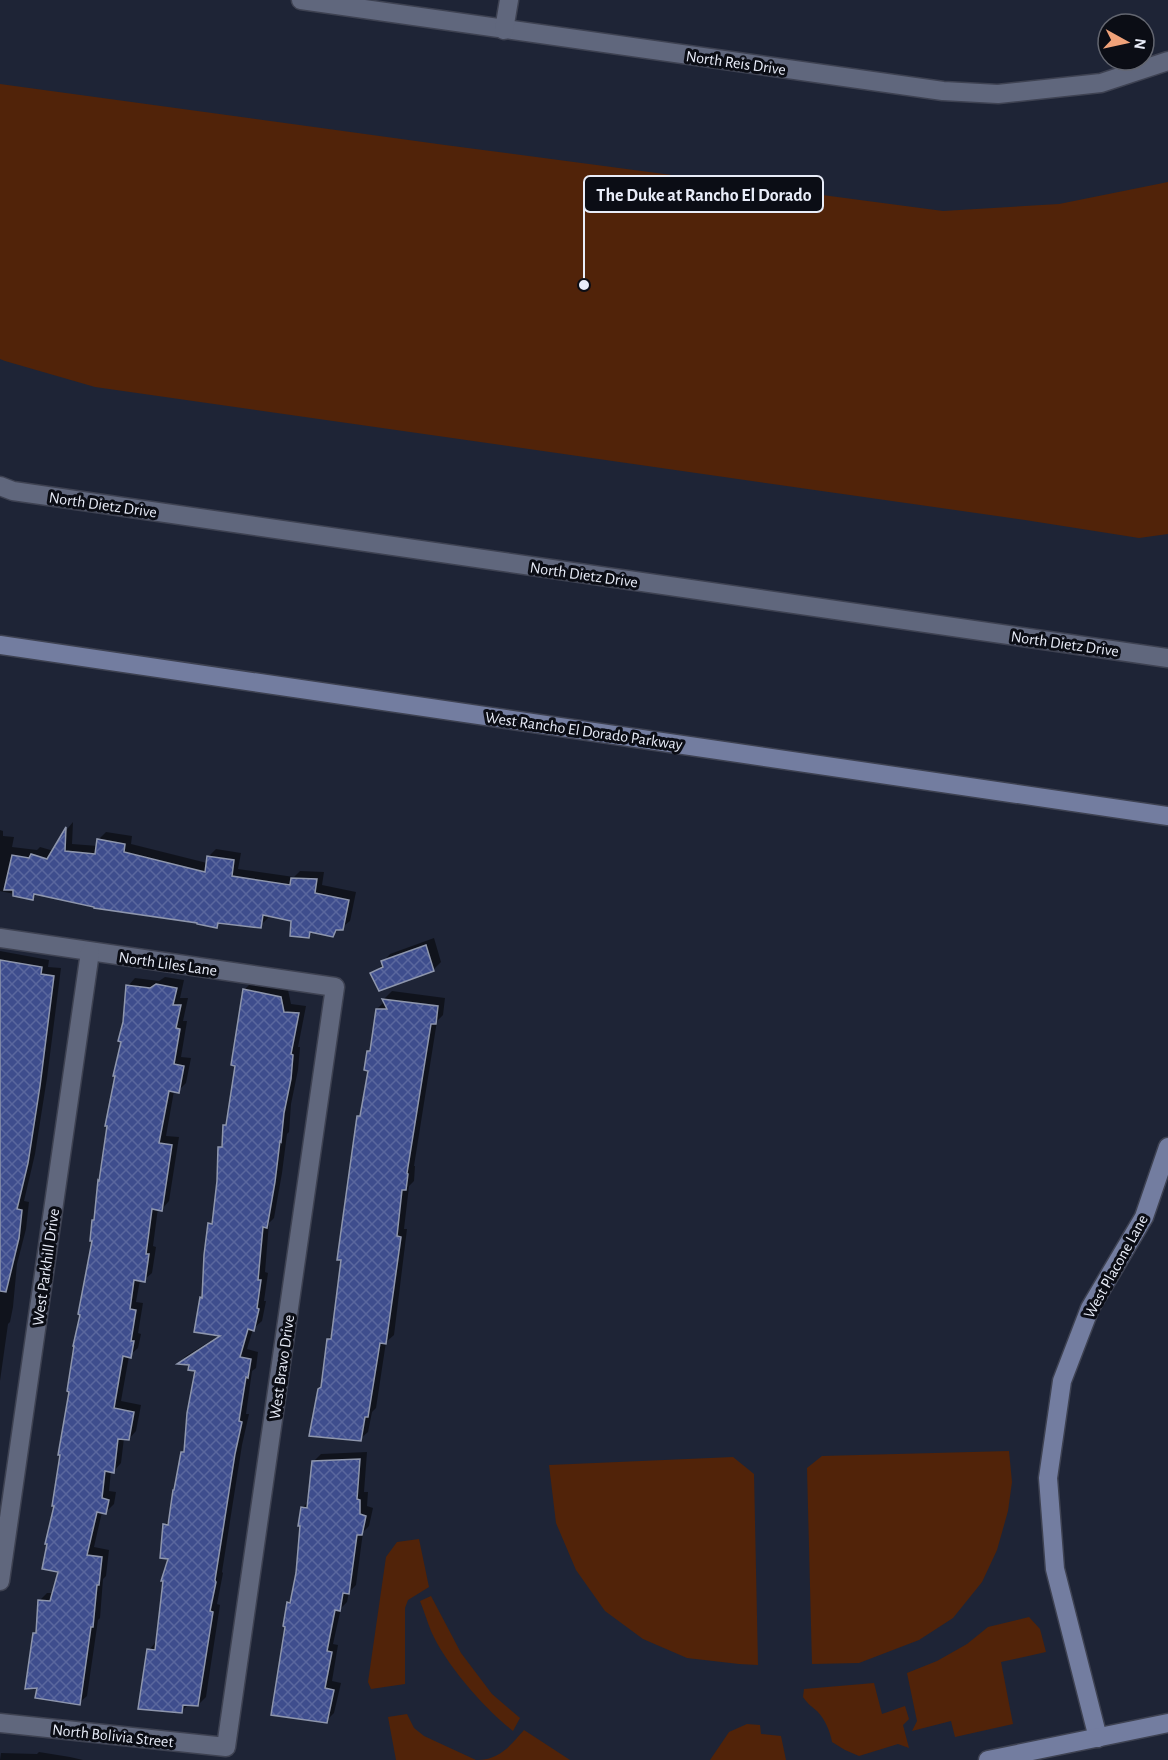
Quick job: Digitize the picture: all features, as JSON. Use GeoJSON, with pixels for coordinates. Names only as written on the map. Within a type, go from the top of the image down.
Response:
{"type":"FeatureCollection","features":[{"type":"Feature","properties":{"kind":"street","name":"North Reis Drive"},"geometry":{"type":"LineString","coordinates":[[301,0],[943,92],[998,94],[1101,83],[1168,60]]}},
{"type":"Feature","properties":{"kind":"street"},"geometry":{"type":"LineString","coordinates":[[504,30],[508,0]]}},
{"type":"Feature","properties":{"kind":"street","name":"North Dietz Drive"},"geometry":{"type":"LineString","coordinates":[[0,486],[25,493],[1168,658]]}},
{"type":"Feature","properties":{"kind":"street","name":"West Rancho El Dorado Parkway"},"geometry":{"type":"LineString","coordinates":[[0,645],[1168,816]]}},
{"type":"Feature","properties":{"kind":"street","name":"North Liles Lane"},"geometry":{"type":"LineString","coordinates":[[0,938],[335,987]]}},
{"type":"Feature","properties":{"kind":"street","name":"West Parkhill Drive"},"geometry":{"type":"LineString","coordinates":[[0,1581],[90,952]]}},
{"type":"Feature","properties":{"kind":"street","name":"West Bravo Drive"},"geometry":{"type":"LineString","coordinates":[[226,1747],[335,987]]}},
{"type":"Feature","properties":{"kind":"street","name":"West Placone Lane"},"geometry":{"type":"LineString","coordinates":[[1098,1738],[1055,1569],[1048,1478],[1062,1381],[1090,1308],[1144,1217],[1168,1147]]}},
{"type":"Feature","properties":{"kind":"street","name":"North Bolivia Street"},"geometry":{"type":"LineString","coordinates":[[0,1723],[226,1747]]}},
{"type":"Feature","properties":{"kind":"street"},"geometry":{"type":"LineString","coordinates":[[988,1760],[1168,1724]]}},
{"type":"Feature","properties":{"kind":"shaded area"},"geometry":{"type":"Polygon","coordinates":[[[0,84],[943,211],[1059,204],[1168,182],[1168,534],[1139,538],[95,387],[5,361],[0,359],[0,84]]]}},
{"type":"Feature","properties":{"kind":"shaded area"},"geometry":{"type":"Polygon","coordinates":[[[1009,1451],[1012,1482],[1008,1511],[997,1550],[982,1582],[953,1618],[919,1640],[859,1663],[812,1664],[807,1468],[822,1456],[1009,1451]]]}},
{"type":"Feature","properties":{"kind":"shaded area"},"geometry":{"type":"Polygon","coordinates":[[[733,1457],[754,1474],[758,1665],[687,1658],[643,1639],[605,1611],[576,1570],[556,1523],[549,1465],[733,1457]]]}},
{"type":"Feature","properties":{"kind":"shaded area"},"geometry":{"type":"Polygon","coordinates":[[[419,1539],[429,1587],[408,1600],[405,1608],[405,1684],[371,1689],[368,1682],[386,1557],[397,1542],[419,1539]]]}},
{"type":"Feature","properties":{"kind":"shaded area"},"geometry":{"type":"Polygon","coordinates":[[[431,1596],[461,1653],[492,1694],[520,1718],[513,1731],[467,1685],[446,1658],[431,1631],[420,1601],[431,1596]]]}},
{"type":"Feature","properties":{"kind":"shaded area"},"geometry":{"type":"Polygon","coordinates":[[[1029,1617],[1040,1629],[1046,1652],[1001,1662],[1013,1724],[955,1737],[951,1721],[912,1731],[917,1721],[907,1673],[937,1661],[967,1644],[988,1627],[1029,1617]]]}},
{"type":"Feature","properties":{"kind":"shaded area"},"geometry":{"type":"Polygon","coordinates":[[[874,1683],[882,1714],[905,1706],[909,1719],[903,1725],[909,1748],[898,1744],[859,1756],[832,1742],[822,1718],[803,1697],[804,1689],[874,1683]]]}},
{"type":"Feature","properties":{"kind":"shaded area"},"geometry":{"type":"Polygon","coordinates":[[[407,1714],[414,1728],[424,1736],[476,1760],[396,1760],[388,1717],[407,1714]]]}},
{"type":"Feature","properties":{"kind":"shaded area"},"geometry":{"type":"Polygon","coordinates":[[[747,1724],[760,1725],[761,1734],[781,1736],[786,1760],[710,1760],[729,1732],[747,1724]]]}},
{"type":"Feature","properties":{"kind":"shaded area"},"geometry":{"type":"Polygon","coordinates":[[[524,1730],[570,1760],[479,1760],[499,1754],[510,1746],[524,1730]]]}},
{"type":"Feature","properties":{"kind":"building"},"geometry":{"type":"Polygon","coordinates":[[[66,827],[65,851],[95,854],[97,839],[125,844],[124,852],[205,872],[207,856],[234,860],[232,876],[290,885],[291,878],[317,879],[315,893],[349,900],[343,930],[336,930],[333,937],[310,932],[309,938],[290,936],[291,921],[263,915],[261,928],[218,923],[217,928],[94,908],[34,894],[33,900],[13,896],[13,890],[4,890],[12,855],[29,858],[31,854],[47,859],[66,827]]]}},
{"type":"Feature","properties":{"kind":"building"},"geometry":{"type":"Polygon","coordinates":[[[426,945],[434,971],[379,991],[370,973],[383,967],[381,961],[426,945]]]}},
{"type":"Feature","properties":{"kind":"building"},"geometry":{"type":"Polygon","coordinates":[[[0,960],[42,967],[41,974],[54,976],[28,1163],[17,1209],[22,1210],[19,1238],[6,1292],[0,1291],[0,960]]]}},
{"type":"Feature","properties":{"kind":"building"},"geometry":{"type":"Polygon","coordinates":[[[156,984],[177,988],[173,1005],[181,1005],[176,1028],[180,1029],[174,1064],[184,1066],[179,1093],[169,1091],[159,1143],[172,1145],[162,1211],[152,1209],[145,1282],[134,1280],[130,1309],[136,1310],[131,1341],[134,1341],[131,1358],[123,1356],[114,1408],[134,1412],[129,1440],[118,1439],[114,1473],[105,1471],[102,1498],[109,1500],[106,1514],[97,1512],[87,1555],[102,1557],[80,1705],[35,1698],[37,1688],[25,1689],[33,1633],[36,1633],[38,1600],[50,1601],[58,1572],[42,1569],[54,1506],[52,1506],[60,1455],[58,1455],[69,1392],[67,1391],[73,1346],[92,1241],[90,1241],[92,1220],[94,1220],[107,1126],[105,1126],[121,1042],[118,1041],[123,1022],[126,985],[150,988],[156,984]]]}},
{"type":"Feature","properties":{"kind":"building"},"geometry":{"type":"Polygon","coordinates":[[[243,989],[281,997],[284,1012],[299,1013],[291,1054],[293,1055],[291,1079],[275,1182],[267,1228],[263,1227],[258,1280],[261,1280],[257,1308],[259,1309],[254,1331],[248,1329],[240,1357],[251,1359],[239,1421],[242,1422],[210,1611],[213,1612],[198,1706],[183,1705],[182,1713],[138,1709],[147,1649],[155,1650],[163,1581],[161,1581],[168,1559],[160,1558],[163,1524],[168,1525],[181,1452],[184,1452],[187,1413],[195,1371],[188,1370],[189,1365],[177,1364],[220,1336],[194,1332],[200,1297],[202,1298],[208,1223],[212,1224],[217,1181],[218,1147],[222,1147],[223,1125],[226,1125],[235,1066],[231,1065],[243,989]]]}},
{"type":"Feature","properties":{"kind":"building"},"geometry":{"type":"Polygon","coordinates":[[[382,999],[438,1006],[436,1024],[431,1024],[406,1190],[402,1190],[397,1236],[401,1237],[386,1344],[380,1343],[368,1417],[365,1417],[361,1441],[309,1436],[318,1389],[321,1387],[327,1339],[331,1339],[341,1260],[337,1260],[357,1116],[360,1116],[368,1071],[364,1070],[367,1051],[370,1051],[376,1009],[387,1009],[382,999]]]}},
{"type":"Feature","properties":{"kind":"building"},"geometry":{"type":"Polygon","coordinates":[[[360,1459],[357,1499],[360,1500],[360,1514],[366,1516],[362,1535],[357,1535],[349,1594],[343,1593],[340,1611],[335,1610],[327,1651],[332,1652],[325,1688],[334,1690],[327,1723],[271,1715],[287,1602],[290,1603],[296,1573],[301,1507],[307,1508],[312,1461],[360,1459]]]}},
{"type":"Feature","properties":{"kind":"place","name":"The Duke at Rancho El Dorado"},"geometry":{"type":"Point","coordinates":[584,285]}}]}
